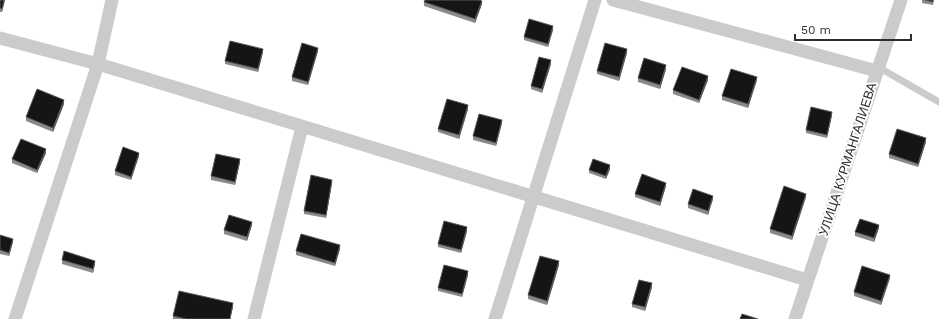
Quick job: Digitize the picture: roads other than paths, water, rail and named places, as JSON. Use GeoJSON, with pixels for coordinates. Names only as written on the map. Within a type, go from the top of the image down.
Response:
{"type":"FeatureCollection","features":[{"type":"Feature","properties":{"kind":"street"},"geometry":{"type":"LineString","coordinates":[[15,319],[98,64],[112,0]]}},
{"type":"Feature","properties":{"kind":"street"},"geometry":{"type":"LineString","coordinates":[[495,319],[595,0]]}},
{"type":"Feature","properties":{"kind":"street"},"geometry":{"type":"LineString","coordinates":[[613,0],[878,69]]}},
{"type":"Feature","properties":{"kind":"street","name":"УЛИЦА КУРМАНГАЛИЕВА"},"geometry":{"type":"LineString","coordinates":[[795,319],[901,0]]}},
{"type":"Feature","properties":{"kind":"street"},"geometry":{"type":"LineString","coordinates":[[0,38],[98,64],[807,280]]}},
{"type":"Feature","properties":{"kind":"street"},"geometry":{"type":"LineString","coordinates":[[254,319],[302,127]]}},
{"type":"Feature","properties":{"kind":"lane"},"geometry":{"type":"LineString","coordinates":[[878,69],[939,102]]}}]}
